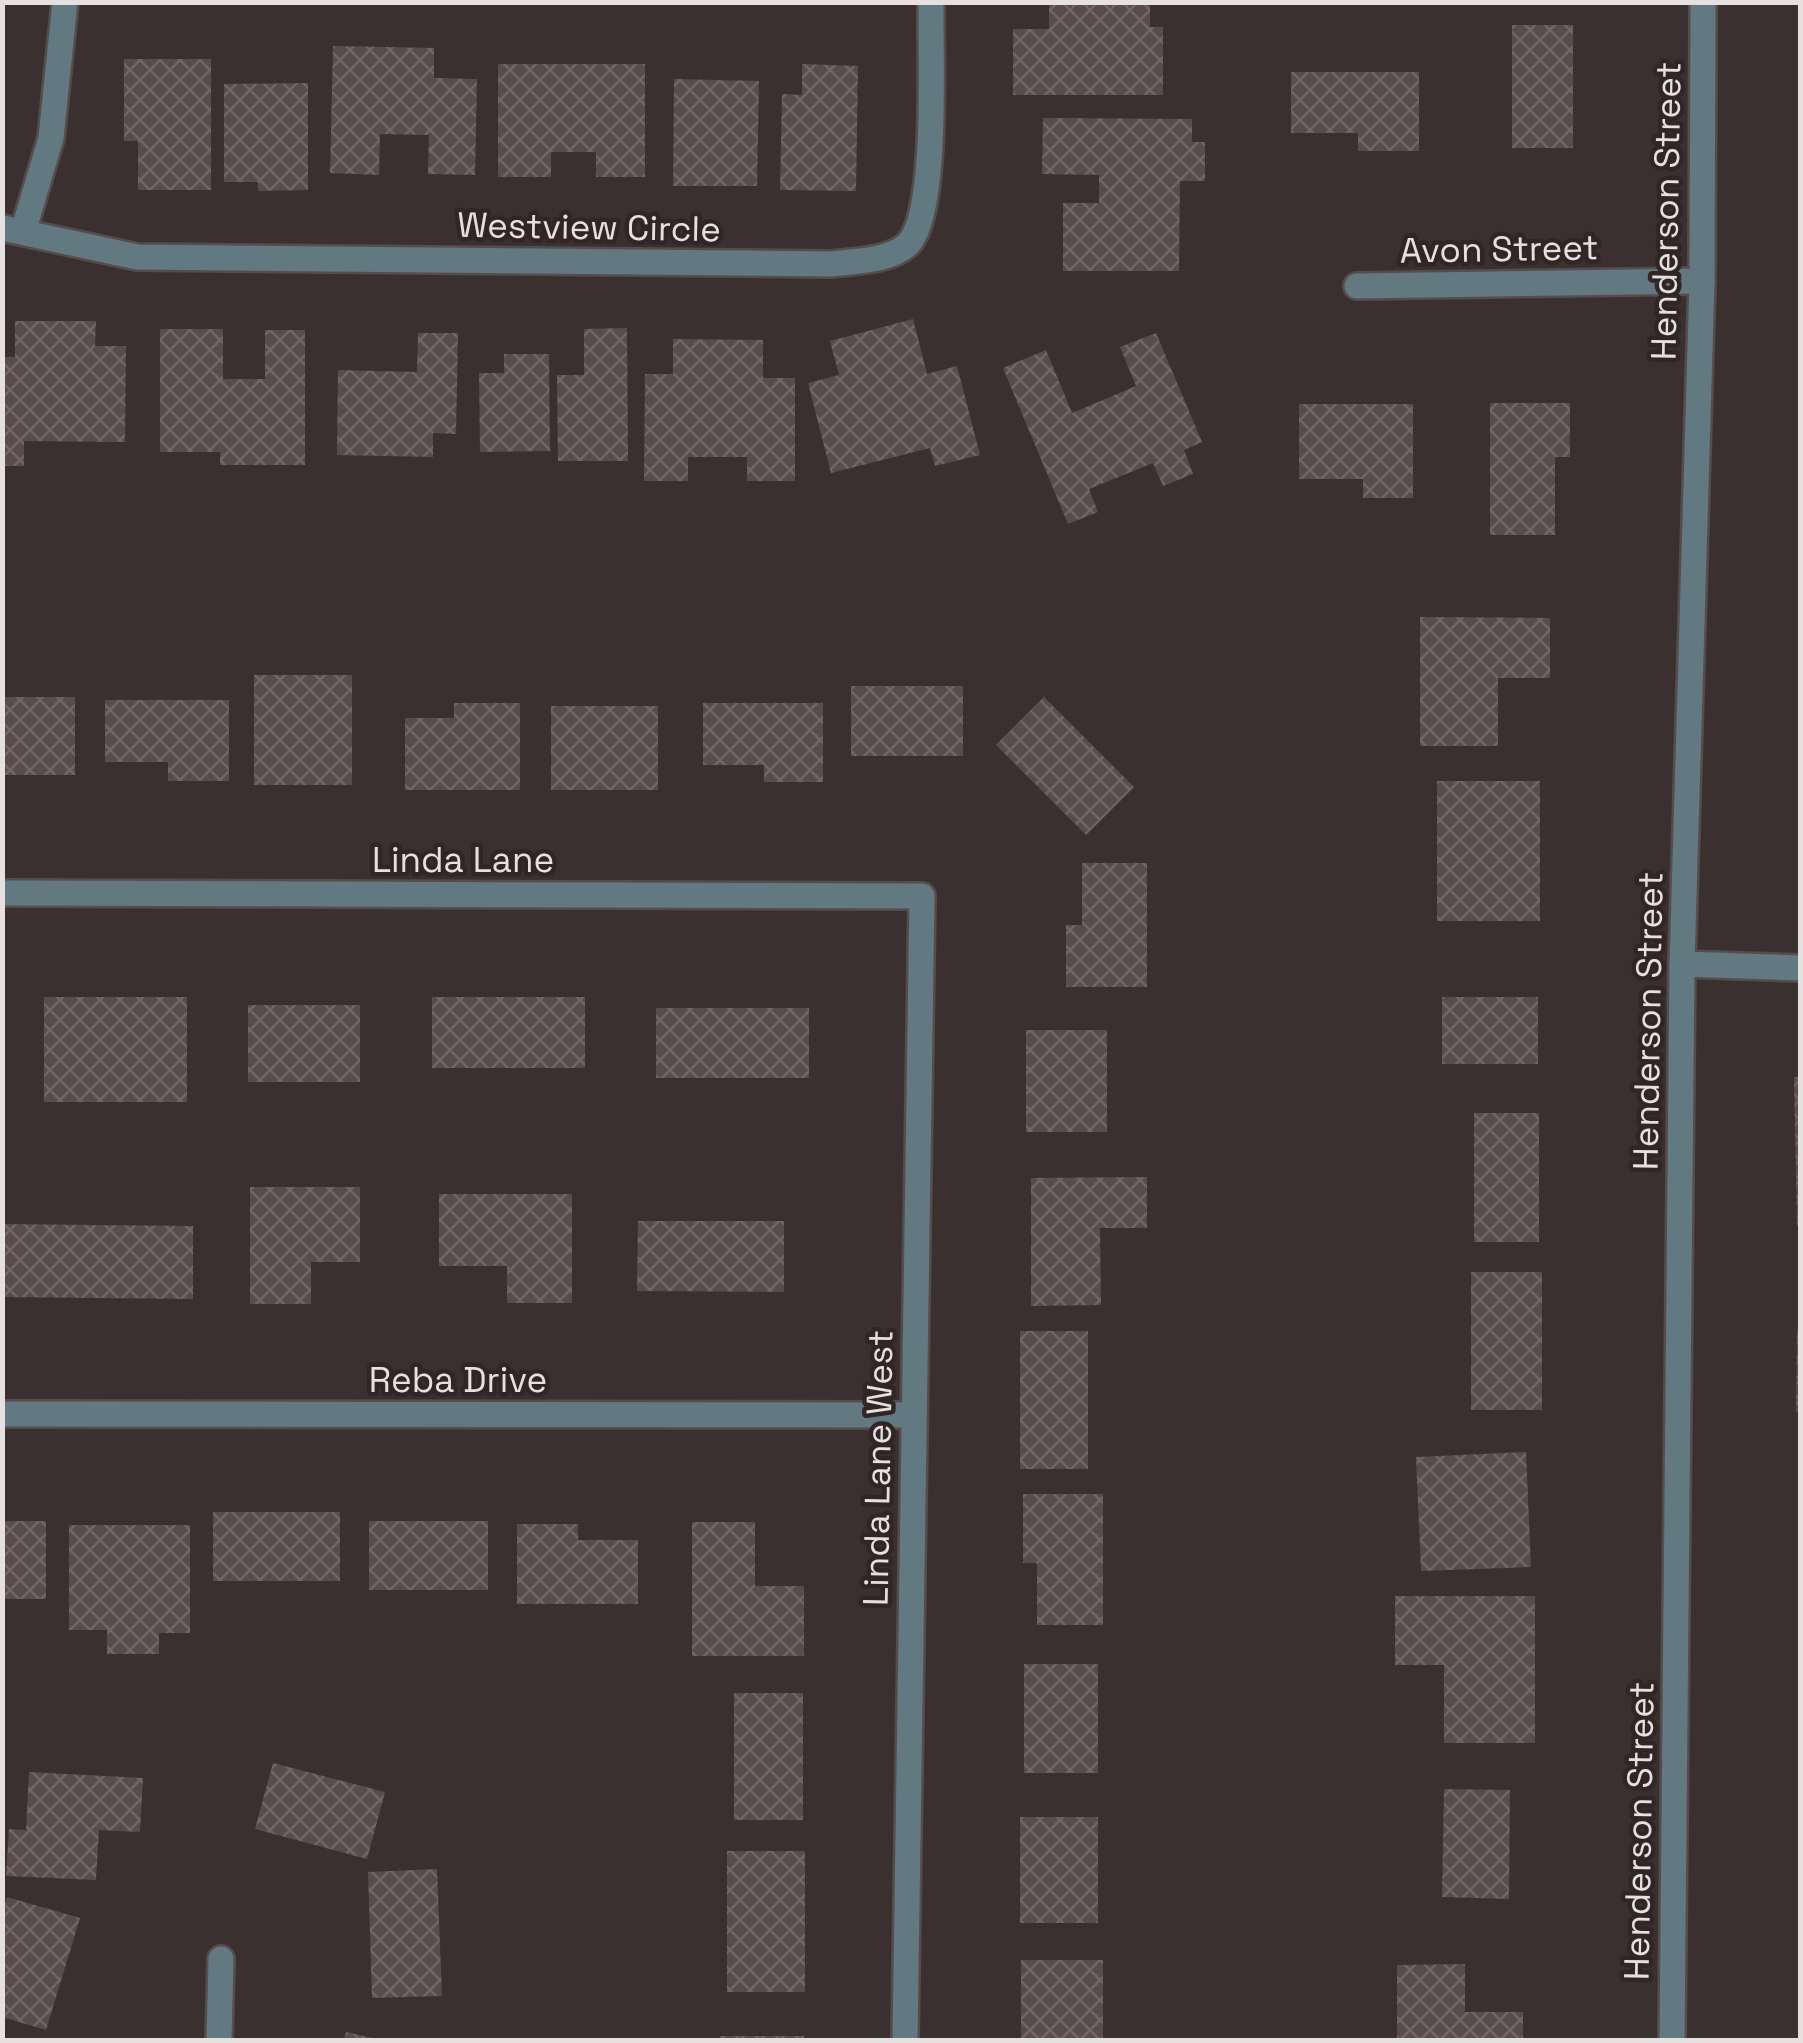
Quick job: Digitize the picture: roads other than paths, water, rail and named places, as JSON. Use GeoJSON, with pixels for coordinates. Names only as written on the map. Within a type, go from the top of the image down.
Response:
{"type":"FeatureCollection","features":[{"type":"Feature","properties":{"kind":"street","name":"Westview Circle"},"geometry":{"type":"LineString","coordinates":[[65,2],[51,138],[12,230],[137,257],[832,264],[878,257],[904,248],[918,231],[928,190],[931,2]]}},
{"type":"Feature","properties":{"kind":"street","name":"Henderson Street"},"geometry":{"type":"LineString","coordinates":[[1672,2040],[1682,964],[1702,281],[1703,2]]}},
{"type":"Feature","properties":{"kind":"street","name":"Avon Street"},"geometry":{"type":"LineString","coordinates":[[1357,286],[1702,281]]}},
{"type":"Feature","properties":{"kind":"street","name":"Linda Lane"},"geometry":{"type":"LineString","coordinates":[[2,893],[922,896]]}},
{"type":"Feature","properties":{"kind":"street","name":"Linda Lane West"},"geometry":{"type":"LineString","coordinates":[[906,2040],[922,896]]}},
{"type":"Feature","properties":{"kind":"street"},"geometry":{"type":"LineString","coordinates":[[1682,964],[1800,968]]}},
{"type":"Feature","properties":{"kind":"street","name":"Reba Drive"},"geometry":{"type":"LineString","coordinates":[[2,1414],[914,1416]]}},
{"type":"Feature","properties":{"kind":"street"},"geometry":{"type":"LineString","coordinates":[[218,2040],[221,1959]]}}]}
